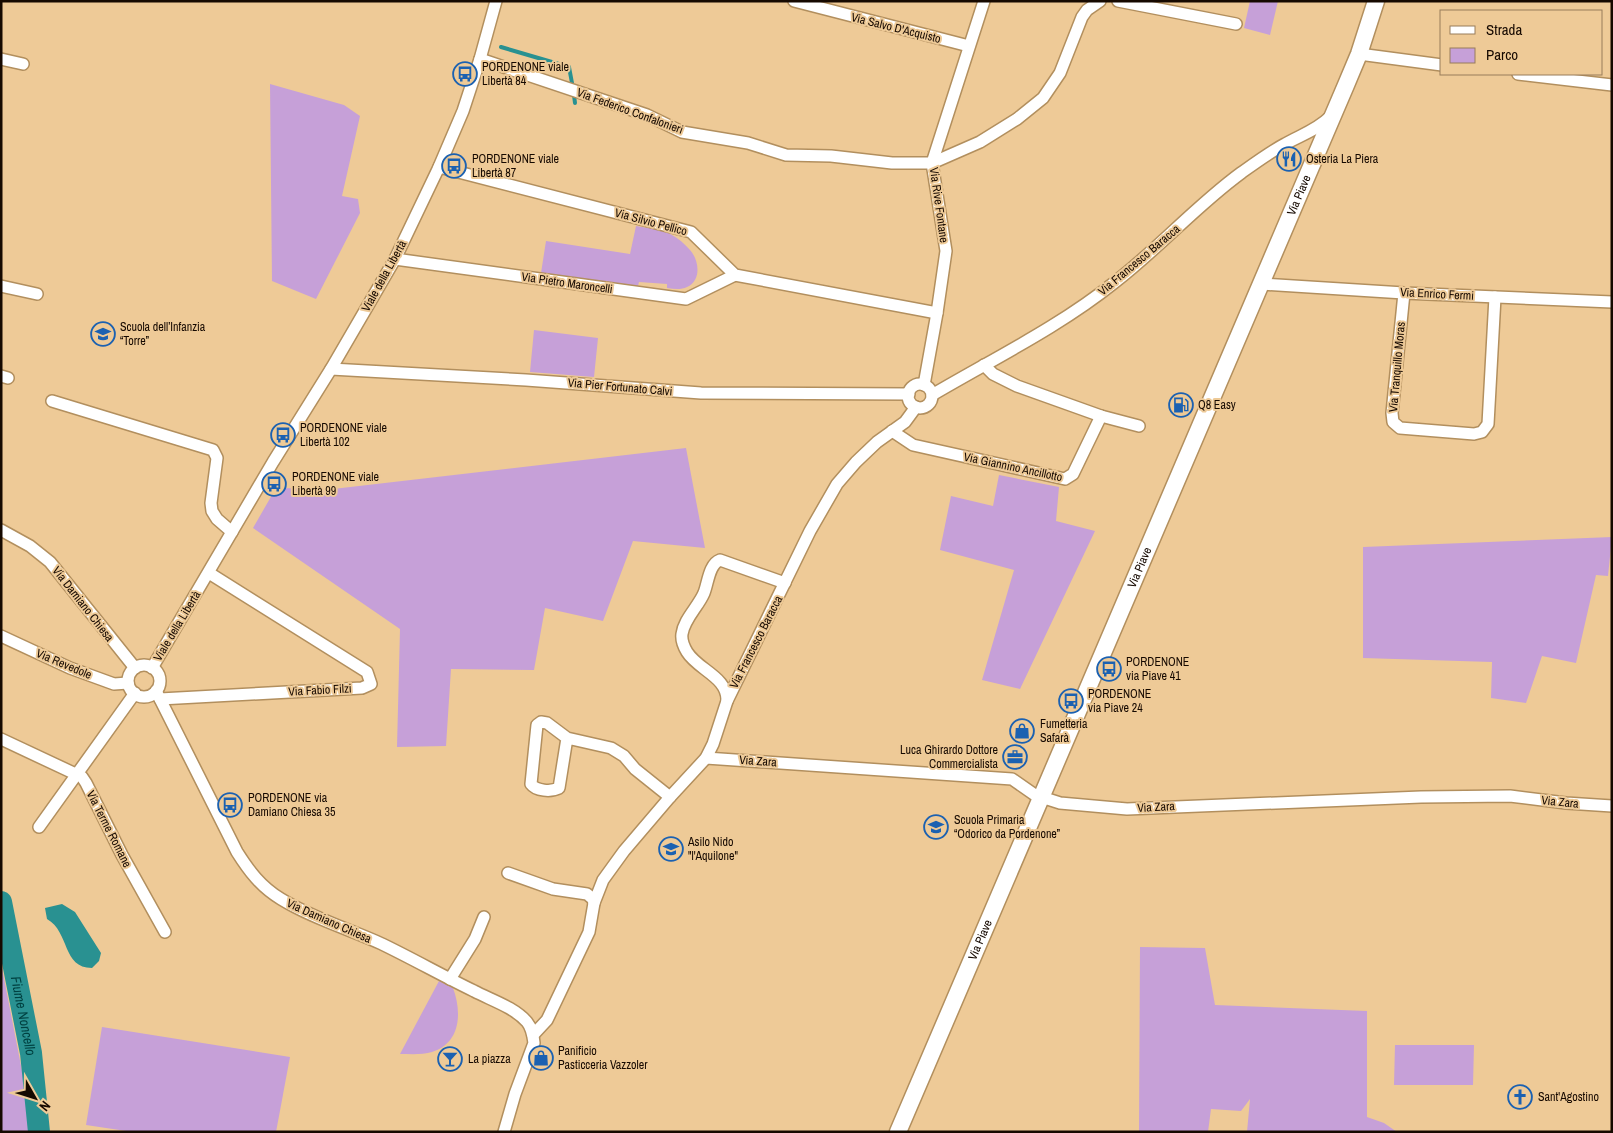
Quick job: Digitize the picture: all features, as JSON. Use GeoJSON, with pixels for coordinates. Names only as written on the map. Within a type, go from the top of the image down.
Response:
{"type":"FeatureCollection","features":[{"type":"Feature","properties":{"kind":"street","name":"Viale della Libertà"},"geometry":{"type":"LineString","coordinates":[[152,668],[273,462],[331,369],[394,259],[439,167],[463,111],[496,1]]}},
{"type":"Feature","properties":{"kind":"street","name":"Via Salvo D'Acquisto"},"geometry":{"type":"LineString","coordinates":[[794,1],[969,46]]}},
{"type":"Feature","properties":{"kind":"street","name":"Via Rive Fontane"},"geometry":{"type":"LineString","coordinates":[[924,385],[946,251],[932,163],[984,1]]}},
{"type":"Feature","properties":{"kind":"street"},"geometry":{"type":"LineString","coordinates":[[932,163],[980,142],[1016,119],[1043,98],[1060,74],[1082,17],[1087,10],[1100,1]]}},
{"type":"Feature","properties":{"kind":"street"},"geometry":{"type":"LineString","coordinates":[[1118,1],[1236,24]]}},
{"type":"Feature","properties":{"kind":"street","name":"Via Piave"},"geometry":{"type":"LineString","coordinates":[[898,1132],[1262,284],[1359,54],[1376,1]]}},
{"type":"Feature","properties":{"kind":"street"},"geometry":{"type":"LineString","coordinates":[[1359,54],[1440,64]]}},
{"type":"Feature","properties":{"kind":"street","name":"Via Federico Confalonieri"},"geometry":{"type":"LineString","coordinates":[[480,58],[647,115],[682,132],[748,143],[786,155],[831,156],[892,163],[932,163]]}},
{"type":"Feature","properties":{"kind":"street"},"geometry":{"type":"LineString","coordinates":[[1,59],[23,64]]}},
{"type":"Feature","properties":{"kind":"street"},"geometry":{"type":"LineString","coordinates":[[1527,75],[1612,85]]}},
{"type":"Feature","properties":{"kind":"street","name":"Via Francesco Baracca"},"geometry":{"type":"LineString","coordinates":[[932,396],[1053,326],[1115,283],[1210,198],[1241,173],[1283,144],[1314,130],[1324,123],[1335,110]]}},
{"type":"Feature","properties":{"kind":"street","name":"Via Silvio Pellico"},"geometry":{"type":"LineString","coordinates":[[439,167],[691,232],[735,275]]}},
{"type":"Feature","properties":{"kind":"street","name":"Via Pietro Maroncelli"},"geometry":{"type":"LineString","coordinates":[[394,259],[686,300],[735,275]]}},
{"type":"Feature","properties":{"kind":"street"},"geometry":{"type":"LineString","coordinates":[[735,275],[937,313]]}},
{"type":"Feature","properties":{"kind":"street","name":"Via Enrico Fermi"},"geometry":{"type":"LineString","coordinates":[[1262,284],[1404,293],[1612,302]]}},
{"type":"Feature","properties":{"kind":"street"},"geometry":{"type":"LineString","coordinates":[[1,286],[37,294]]}},
{"type":"Feature","properties":{"kind":"street","name":"Via Tranquillo Moras"},"geometry":{"type":"LineString","coordinates":[[1404,293],[1392,413],[1393,422],[1400,428],[1474,434],[1482,432],[1488,424],[1496,297]]}},
{"type":"Feature","properties":{"kind":"street"},"geometry":{"type":"LineString","coordinates":[[984,365],[993,374],[1010,383],[1102,416],[1139,426]]}},
{"type":"Feature","properties":{"kind":"street","name":"Via Pier Fortunato Calvi"},"geometry":{"type":"LineString","coordinates":[[331,369],[526,380],[701,393],[909,394]]}},
{"type":"Feature","properties":{"kind":"street"},"geometry":{"type":"LineString","coordinates":[[920,384],[924,385],[930,389],[932,396],[930,403],[916,407],[910,402],[909,394],[913,387],[920,384]]}},
{"type":"Feature","properties":{"kind":"street"},"geometry":{"type":"LineString","coordinates":[[52,401],[213,450],[217,458],[211,503],[212,512],[232,532]]}},
{"type":"Feature","properties":{"kind":"street","name":"Via Francesco Baracca"},"geometry":{"type":"LineString","coordinates":[[533,1035],[547,1020],[577,958],[588,932],[598,891],[610,870],[670,797],[706,758],[713,744],[727,701],[810,531],[837,484],[856,462],[904,422],[916,407]]}},
{"type":"Feature","properties":{"kind":"street","name":"Via Giannino Ancillotto"},"geometry":{"type":"LineString","coordinates":[[892,431],[913,445],[1065,479],[1073,474],[1102,416]]}},
{"type":"Feature","properties":{"kind":"street","name":"Via Damiano Chiesa"},"geometry":{"type":"LineString","coordinates":[[1,530],[30,546],[50,562],[135,668]]}},
{"type":"Feature","properties":{"kind":"street","name":"Via Francesco Baracca"},"geometry":{"type":"LineString","coordinates":[[727,701],[724,687],[691,658],[682,642],[684,627],[700,601],[712,568],[716,561],[724,561],[786,583]]}},
{"type":"Feature","properties":{"kind":"street","name":"Via Fabio Filzi"},"geometry":{"type":"LineString","coordinates":[[158,695],[362,688],[371,684],[367,672],[209,573]]}},
{"type":"Feature","properties":{"kind":"street","name":"Via Revedole"},"geometry":{"type":"LineString","coordinates":[[1,636],[88,675],[114,684],[128,683]]}},
{"type":"Feature","properties":{"kind":"street"},"geometry":{"type":"LineString","coordinates":[[142,665],[152,668],[158,674],[160,680],[158,695],[146,696],[135,694],[128,683],[129,676],[135,668],[142,665]]}},
{"type":"Feature","properties":{"kind":"street"},"geometry":{"type":"LineString","coordinates":[[39,827],[135,694]]}},
{"type":"Feature","properties":{"kind":"street","name":"Via Damiano Chiesa"},"geometry":{"type":"LineString","coordinates":[[158,695],[237,852],[250,872],[264,887],[300,909],[382,944],[520,1015],[533,1035]]}},
{"type":"Feature","properties":{"kind":"street"},"geometry":{"type":"LineString","coordinates":[[567,738],[559,788],[555,790],[532,787],[537,725],[541,722],[547,723],[567,738],[611,748],[624,756],[635,769],[670,797]]}},
{"type":"Feature","properties":{"kind":"street","name":"Via Terme Romane"},"geometry":{"type":"LineString","coordinates":[[1,739],[82,777],[122,855],[165,932]]}},
{"type":"Feature","properties":{"kind":"street","name":"Via Zara"},"geometry":{"type":"LineString","coordinates":[[706,758],[1008,779],[1016,781],[1041,798],[1060,803],[1127,808],[1510,796],[1566,803],[1612,806]]}},
{"type":"Feature","properties":{"kind":"street"},"geometry":{"type":"LineString","coordinates":[[508,873],[553,889],[587,894],[593,899],[594,903]]}},
{"type":"Feature","properties":{"kind":"street"},"geometry":{"type":"LineString","coordinates":[[450,979],[475,939],[484,917]]}},
{"type":"Feature","properties":{"kind":"street"},"geometry":{"type":"LineString","coordinates":[[504,1132],[515,1094],[532,1051],[533,1035]]}},
{"type":"Feature","properties":{"kind":"green space"},"geometry":{"type":"Polygon","coordinates":[[[1250,1],[1278,1],[1270,35],[1244,28],[1250,1]]]}},
{"type":"Feature","properties":{"kind":"green space"},"geometry":{"type":"Polygon","coordinates":[[[270,84],[344,105],[360,116],[342,196],[358,199],[360,213],[316,299],[272,281],[270,84]]]}},
{"type":"Feature","properties":{"kind":"green space"},"geometry":{"type":"Polygon","coordinates":[[[636,226],[648,228],[650,226],[661,230],[686,245],[693,254],[698,270],[692,284],[685,288],[675,289],[667,288],[667,284],[639,282],[638,286],[541,273],[546,241],[630,254],[636,226]]]}},
{"type":"Feature","properties":{"kind":"green space"},"geometry":{"type":"Polygon","coordinates":[[[534,330],[598,338],[594,377],[530,372],[534,330]]]}},
{"type":"Feature","properties":{"kind":"green space"},"geometry":{"type":"Polygon","coordinates":[[[686,448],[705,548],[633,541],[603,621],[545,608],[534,670],[451,669],[446,746],[397,747],[400,629],[253,528],[276,488],[333,489],[686,448]]]}},
{"type":"Feature","properties":{"kind":"green space"},"geometry":{"type":"Polygon","coordinates":[[[999,475],[1059,487],[1056,521],[1095,531],[1020,689],[982,680],[1014,570],[940,550],[951,496],[993,506],[999,475]]]}},
{"type":"Feature","properties":{"kind":"green space"},"geometry":{"type":"Polygon","coordinates":[[[1612,537],[1608,576],[1596,575],[1576,663],[1542,656],[1526,703],[1491,698],[1492,662],[1363,658],[1363,547],[1612,537]]]}},
{"type":"Feature","properties":{"kind":"green space"},"geometry":{"type":"Polygon","coordinates":[[[1140,947],[1205,948],[1215,1005],[1367,1011],[1367,1117],[1384,1123],[1397,1132],[1247,1132],[1250,1099],[1241,1111],[1211,1109],[1208,1132],[1139,1132],[1140,947]]]}},
{"type":"Feature","properties":{"kind":"green space"},"geometry":{"type":"Polygon","coordinates":[[[1,963],[23,1076],[32,1132],[1,1132],[1,963]]]}},
{"type":"Feature","properties":{"kind":"green space"},"geometry":{"type":"Polygon","coordinates":[[[439,981],[453,988],[456,997],[458,1016],[454,1034],[442,1048],[432,1052],[400,1054],[439,981]]]}},
{"type":"Feature","properties":{"kind":"green space"},"geometry":{"type":"Polygon","coordinates":[[[102,1027],[290,1057],[276,1132],[133,1132],[86,1125],[102,1027]]]}},
{"type":"Feature","properties":{"kind":"green space"},"geometry":{"type":"Polygon","coordinates":[[[1395,1045],[1474,1045],[1473,1085],[1394,1085],[1395,1045]]]}},
{"type":"Feature","properties":{"kind":"water"},"geometry":{"type":"Polygon","coordinates":[[[62,904],[75,912],[101,953],[99,961],[92,968],[82,966],[76,962],[71,956],[60,932],[47,919],[45,908],[62,904]]]}},
{"type":"Feature","properties":{"kind":"waterway"},"geometry":{"type":"LineString","coordinates":[[501,47],[569,67],[572,83]]}},
{"type":"Feature","properties":{"kind":"waterway"},"geometry":{"type":"LineString","coordinates":[[574,95],[575,103]]}},
{"type":"Feature","properties":{"kind":"waterway","name":"Fiume Noncello"},"geometry":{"type":"LineString","coordinates":[[1,902],[31,1053],[39,1132]]}},
{"type":"Feature","properties":{"kind":"place","name":"PORDENONE viale Libertà 84"},"geometry":{"type":"Point","coordinates":[465,74]}},
{"type":"Feature","properties":{"kind":"place","name":"Osteria La Piera"},"geometry":{"type":"Point","coordinates":[1289,159]}},
{"type":"Feature","properties":{"kind":"place","name":"PORDENONE viale Libertà 87"},"geometry":{"type":"Point","coordinates":[454,166]}},
{"type":"Feature","properties":{"kind":"place","name":"Scuola dell’Infanzia “Torre”"},"geometry":{"type":"Point","coordinates":[103,334]}},
{"type":"Feature","properties":{"kind":"place","name":"Q8 Easy"},"geometry":{"type":"Point","coordinates":[1181,405]}},
{"type":"Feature","properties":{"kind":"place","name":"PORDENONE viale Libertà 102"},"geometry":{"type":"Point","coordinates":[283,435]}},
{"type":"Feature","properties":{"kind":"place","name":"PORDENONE viale Libertà 99"},"geometry":{"type":"Point","coordinates":[274,484]}},
{"type":"Feature","properties":{"kind":"place","name":"PORDENONE via Piave 41"},"geometry":{"type":"Point","coordinates":[1109,669]}},
{"type":"Feature","properties":{"kind":"place","name":"PORDENONE via Piave 24"},"geometry":{"type":"Point","coordinates":[1071,701]}},
{"type":"Feature","properties":{"kind":"place","name":"Fumetteria Safarà"},"geometry":{"type":"Point","coordinates":[1022,731]}},
{"type":"Feature","properties":{"kind":"place","name":"Luca Ghirardo Dottore Commercialista"},"geometry":{"type":"Point","coordinates":[1015,757]}},
{"type":"Feature","properties":{"kind":"place","name":"PORDENONE via Damiano Chiesa 35"},"geometry":{"type":"Point","coordinates":[230,805]}},
{"type":"Feature","properties":{"kind":"place","name":"Scuola Primaria “Odorico da Pordenone”"},"geometry":{"type":"Point","coordinates":[936,827]}},
{"type":"Feature","properties":{"kind":"place","name":"Asilo Nido \"l'Aquilone\""},"geometry":{"type":"Point","coordinates":[671,849]}},
{"type":"Feature","properties":{"kind":"place","name":"Panificio Pasticceria Vazzoler"},"geometry":{"type":"Point","coordinates":[541,1058]}},
{"type":"Feature","properties":{"kind":"place","name":"La piazza"},"geometry":{"type":"Point","coordinates":[450,1059]}},
{"type":"Feature","properties":{"kind":"place","name":"Sant'Agostino"},"geometry":{"type":"Point","coordinates":[1520,1097]}}]}
